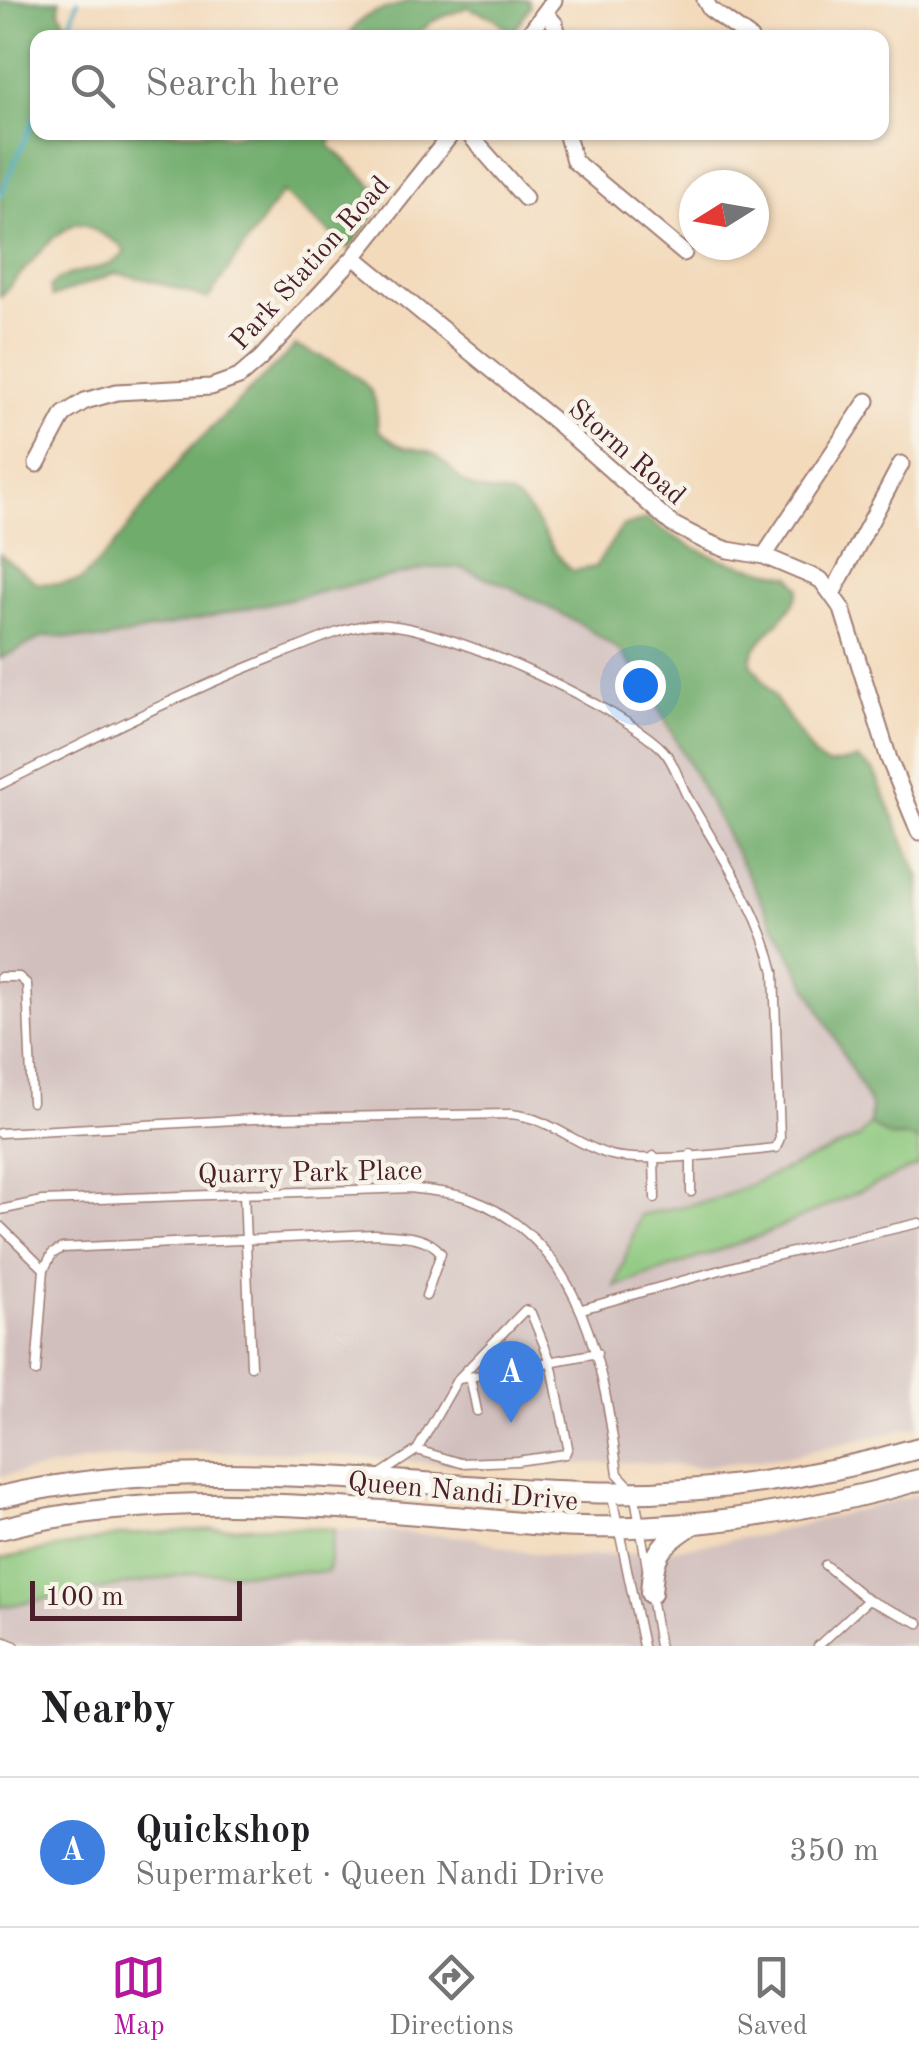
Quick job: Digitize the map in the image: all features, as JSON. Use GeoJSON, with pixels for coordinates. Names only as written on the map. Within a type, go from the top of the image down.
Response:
{"type":"FeatureCollection","features":[{"type":"Feature","properties":{"kind":"main road","name":"Queen Nandi Drive"},"geometry":{"type":"LineString","coordinates":[[0,1497],[79,1482],[255,1474],[368,1480],[615,1483],[634,1491],[728,1488],[790,1480],[919,1448]]}},
{"type":"Feature","properties":{"kind":"main road","name":"Queen Nandi Drive"},"geometry":{"type":"LineString","coordinates":[[0,1529],[73,1514],[240,1502],[582,1528],[693,1524],[841,1502],[919,1480]]}},
{"type":"Feature","properties":{"kind":"main road"},"geometry":{"type":"LineString","coordinates":[[651,1593],[653,1559],[660,1547],[693,1524]]}},
{"type":"Feature","properties":{"kind":"street"},"geometry":{"type":"LineString","coordinates":[[705,0],[739,30]]}},
{"type":"Feature","properties":{"kind":"street"},"geometry":{"type":"LineString","coordinates":[[532,30],[550,6]]}},
{"type":"Feature","properties":{"kind":"street"},"geometry":{"type":"LineString","coordinates":[[550,6],[557,30]]}},
{"type":"Feature","properties":{"kind":"street","name":"Park Station Road"},"geometry":{"type":"LineString","coordinates":[[38,464],[64,414],[85,401],[116,392],[211,387],[239,377],[354,257],[447,140]]}},
{"type":"Feature","properties":{"kind":"street"},"geometry":{"type":"LineString","coordinates":[[475,140],[525,198]]}},
{"type":"Feature","properties":{"kind":"street"},"geometry":{"type":"LineString","coordinates":[[568,140],[574,162],[679,249]]}},
{"type":"Feature","properties":{"kind":"street","name":"Storm Road"},"geometry":{"type":"LineString","coordinates":[[354,257],[562,427],[672,524],[728,550],[764,556],[810,573],[833,592]]}},
{"type":"Feature","properties":{"kind":"street"},"geometry":{"type":"LineString","coordinates":[[764,556],[867,400]]}},
{"type":"Feature","properties":{"kind":"street"},"geometry":{"type":"LineString","coordinates":[[902,464],[833,592],[842,609],[889,759],[919,832]]}},
{"type":"Feature","properties":{"kind":"lane"},"geometry":{"type":"LineString","coordinates":[[0,785],[256,664],[362,626],[392,623],[485,653],[580,694],[665,752],[738,886],[772,962],[778,1143],[776,1148],[614,1156],[542,1120],[510,1114],[273,1118],[0,1133]]}},
{"type":"Feature","properties":{"kind":"lane"},"geometry":{"type":"LineString","coordinates":[[0,977],[20,977],[27,984],[32,1102]]}},
{"type":"Feature","properties":{"kind":"lane"},"geometry":{"type":"LineString","coordinates":[[690,1154],[691,1192]]}},
{"type":"Feature","properties":{"kind":"lane"},"geometry":{"type":"LineString","coordinates":[[654,1156],[655,1198]]}},
{"type":"Feature","properties":{"kind":"lane","name":"Quarry Park Place"},"geometry":{"type":"LineString","coordinates":[[0,1210],[42,1201],[411,1188],[469,1198],[525,1229],[565,1278],[582,1309],[596,1353],[615,1483],[616,1527],[643,1646]]}},
{"type":"Feature","properties":{"kind":"lane"},"geometry":{"type":"LineString","coordinates":[[244,1193],[251,1366]]}},
{"type":"Feature","properties":{"kind":"lane"},"geometry":{"type":"LineString","coordinates":[[582,1309],[749,1262],[919,1224]]}},
{"type":"Feature","properties":{"kind":"lane"},"geometry":{"type":"LineString","coordinates":[[0,1226],[44,1269]]}},
{"type":"Feature","properties":{"kind":"lane"},"geometry":{"type":"LineString","coordinates":[[36,1372],[44,1269],[52,1254],[67,1247],[376,1234],[419,1239],[435,1246],[442,1257],[426,1296]]}},
{"type":"Feature","properties":{"kind":"lane"},"geometry":{"type":"LineString","coordinates":[[368,1480],[398,1466],[418,1450],[457,1380],[525,1310],[533,1317],[551,1362],[568,1447],[562,1456],[454,1462],[418,1450]]}},
{"type":"Feature","properties":{"kind":"lane"},"geometry":{"type":"LineString","coordinates":[[457,1380],[596,1353]]}},
{"type":"Feature","properties":{"kind":"lane"},"geometry":{"type":"LineString","coordinates":[[470,1378],[476,1411]]}},
{"type":"Feature","properties":{"kind":"lane"},"geometry":{"type":"LineString","coordinates":[[484,1448],[486,1462]]}},
{"type":"Feature","properties":{"kind":"lane"},"geometry":{"type":"LineString","coordinates":[[634,1491],[659,1646]]}},
{"type":"Feature","properties":{"kind":"lane"},"geometry":{"type":"LineString","coordinates":[[825,1565],[868,1600],[919,1624]]}},
{"type":"Feature","properties":{"kind":"lane"},"geometry":{"type":"LineString","coordinates":[[818,1646],[868,1600]]}},
{"type":"Feature","properties":{"kind":"lane"},"geometry":{"type":"LineString","coordinates":[[0,1640],[15,1646]]}},
{"type":"Feature","properties":{"kind":"shaded area"},"geometry":{"type":"Polygon","coordinates":[[[429,568],[460,568],[506,585],[605,639],[635,667],[872,1107],[870,1124],[858,1138],[717,1199],[640,1215],[615,1286],[760,1236],[919,1165],[919,1426],[786,1457],[696,1467],[636,1462],[481,1467],[302,1452],[192,1452],[107,1458],[0,1476],[0,659],[45,636],[104,640],[429,568]]]}},
{"type":"Feature","properties":{"kind":"shaded area"},"geometry":{"type":"Polygon","coordinates":[[[919,1494],[919,1646],[0,1646],[0,1607],[193,1573],[328,1572],[334,1529],[471,1537],[514,1550],[569,1558],[668,1550],[766,1534],[919,1494]]]}},
{"type":"Feature","properties":{"kind":"green space"},"geometry":{"type":"Polygon","coordinates":[[[0,0],[60,0],[59,11],[71,30],[30,30],[30,140],[332,140],[329,145],[386,198],[349,249],[282,192],[208,299],[115,273],[52,297],[50,287],[58,280],[109,264],[125,252],[119,244],[84,224],[74,224],[53,238],[0,297],[0,0]]]}},
{"type":"Feature","properties":{"kind":"green space"},"geometry":{"type":"Polygon","coordinates":[[[410,0],[528,0],[530,6],[515,30],[467,7],[431,22],[422,30],[353,30],[368,15],[410,0]]]}},
{"type":"Feature","properties":{"kind":"green space"},"geometry":{"type":"Polygon","coordinates":[[[295,346],[340,366],[361,381],[374,398],[378,430],[391,440],[435,455],[469,486],[515,498],[573,571],[595,567],[622,527],[647,519],[715,557],[791,576],[799,588],[796,599],[758,645],[751,663],[816,758],[828,765],[858,759],[874,771],[919,876],[919,1142],[909,1137],[890,1137],[870,1124],[871,1106],[645,682],[620,651],[584,626],[506,585],[461,568],[429,568],[104,640],[45,636],[0,659],[0,554],[37,583],[80,581],[113,547],[184,455],[295,346]]]}},
{"type":"Feature","properties":{"kind":"green space"},"geometry":{"type":"Polygon","coordinates":[[[870,1124],[889,1137],[910,1137],[918,1142],[919,1165],[760,1236],[615,1287],[640,1215],[717,1199],[858,1138],[870,1124]]]}},
{"type":"Feature","properties":{"kind":"green space"},"geometry":{"type":"Polygon","coordinates":[[[264,1526],[334,1529],[328,1572],[193,1573],[0,1607],[0,1559],[123,1535],[264,1526]]]}},
{"type":"Feature","properties":{"kind":"waterway"},"geometry":{"type":"LineString","coordinates":[[69,30],[78,0]]}},
{"type":"Feature","properties":{"kind":"waterway"},"geometry":{"type":"LineString","coordinates":[[0,196],[30,128]]}},
{"type":"Feature","properties":{"kind":"place","name":"Quickshop"},"geometry":{"type":"Point","coordinates":[511,1423]}}]}
